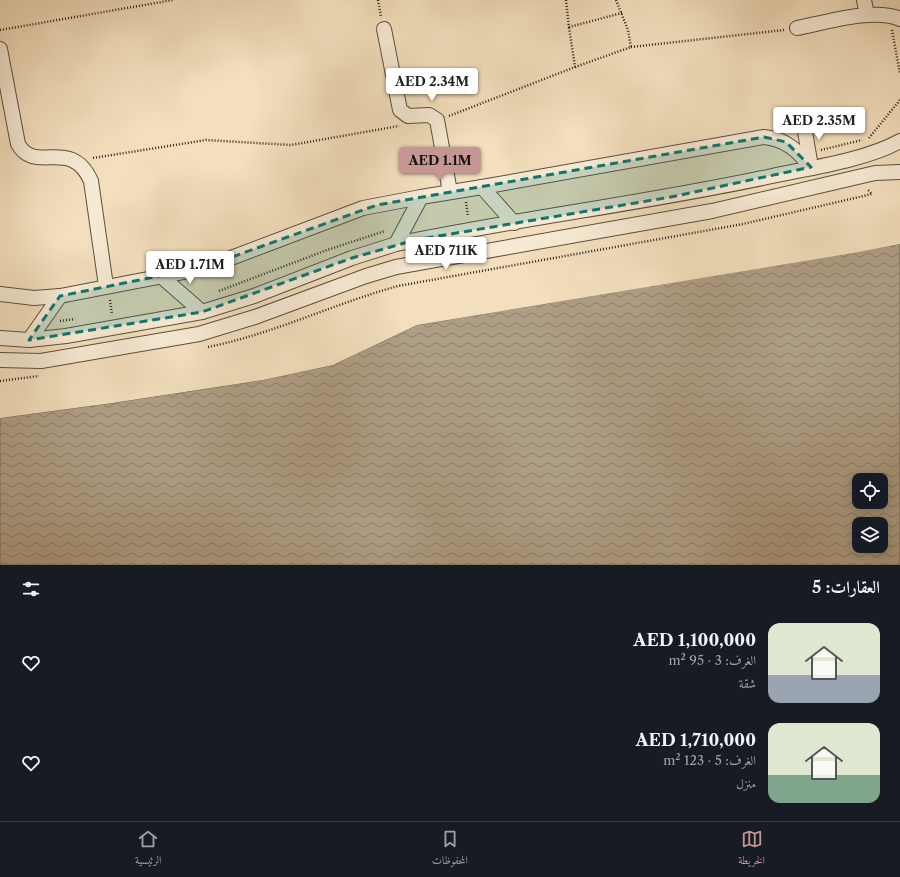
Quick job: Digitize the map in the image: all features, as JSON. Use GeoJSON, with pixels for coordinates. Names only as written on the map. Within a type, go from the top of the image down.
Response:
{"type":"FeatureCollection","features":[{"type":"Feature","properties":{"kind":"street"},"geometry":{"type":"LineString","coordinates":[[864,0],[867,15]]}},
{"type":"Feature","properties":{"kind":"street"},"geometry":{"type":"LineString","coordinates":[[797,28],[867,15],[895,17]]}},
{"type":"Feature","properties":{"kind":"street"},"geometry":{"type":"LineString","coordinates":[[384,30],[400,110],[408,116],[429,115],[436,120],[450,192]]}},
{"type":"Feature","properties":{"kind":"street"},"geometry":{"type":"LineString","coordinates":[[0,49],[20,149],[24,153],[33,157],[60,156],[76,161],[82,166],[91,181],[106,286]]}},
{"type":"Feature","properties":{"kind":"street"},"geometry":{"type":"LineString","coordinates":[[803,120],[811,167]]}},
{"type":"Feature","properties":{"kind":"street"},"geometry":{"type":"LineString","coordinates":[[0,294],[34,298],[60,296],[106,286],[162,277],[223,261],[363,208],[421,196],[482,188],[764,137],[786,142],[801,155],[811,167]]}},
{"type":"Feature","properties":{"kind":"street"},"geometry":{"type":"LineString","coordinates":[[0,338],[29,340],[66,336],[202,312],[254,296],[359,256],[396,244],[671,197],[811,167],[872,152],[900,141]]}},
{"type":"Feature","properties":{"kind":"street"},"geometry":{"type":"LineString","coordinates":[[0,360],[41,361],[199,334],[255,317],[366,276],[396,267],[712,211],[875,173],[900,172]]}},
{"type":"Feature","properties":{"kind":"street"},"geometry":{"type":"LineString","coordinates":[[482,188],[514,223]]}},
{"type":"Feature","properties":{"kind":"street"},"geometry":{"type":"LineString","coordinates":[[396,244],[421,196]]}},
{"type":"Feature","properties":{"kind":"street"},"geometry":{"type":"LineString","coordinates":[[162,277],[202,312]]}},
{"type":"Feature","properties":{"kind":"street"},"geometry":{"type":"LineString","coordinates":[[29,340],[60,296]]}},
{"type":"Feature","properties":{"kind":"path"},"geometry":{"type":"LineString","coordinates":[[0,30],[172,0]]}},
{"type":"Feature","properties":{"kind":"path"},"geometry":{"type":"LineString","coordinates":[[566,0],[575,67]]}},
{"type":"Feature","properties":{"kind":"path"},"geometry":{"type":"LineString","coordinates":[[616,0],[628,30],[631,47]]}},
{"type":"Feature","properties":{"kind":"path"},"geometry":{"type":"LineString","coordinates":[[569,27],[622,14]]}},
{"type":"Feature","properties":{"kind":"path"},"geometry":{"type":"LineString","coordinates":[[895,17],[900,74]]}},
{"type":"Feature","properties":{"kind":"path"},"geometry":{"type":"LineString","coordinates":[[436,120],[631,47],[797,28]]}},
{"type":"Feature","properties":{"kind":"path"},"geometry":{"type":"LineString","coordinates":[[76,161],[206,140],[291,145],[406,125]]}},
{"type":"Feature","properties":{"kind":"path"},"geometry":{"type":"LineString","coordinates":[[206,348],[270,330],[368,294],[398,286],[743,224],[872,194],[857,178]]}},
{"type":"Feature","properties":{"kind":"path"},"geometry":{"type":"LineString","coordinates":[[0,381],[46,375]]}},
{"type":"Feature","properties":{"kind":"highlighted area"},"geometry":{"type":"Polygon","coordinates":[[[764,137],[786,142],[811,167],[671,197],[415,240],[352,258],[202,312],[29,340],[60,296],[204,267],[377,205],[764,137]]]}},
{"type":"Feature","properties":{"kind":"water"},"geometry":{"type":"Polygon","coordinates":[[[900,244],[900,565],[0,565],[0,418],[263,380],[333,365],[417,325],[900,244]]]}},
{"type":"Feature","properties":{"kind":"pier"},"geometry":{"type":"Polygon","coordinates":[[[900,242],[900,244],[853,253],[417,325],[333,365],[263,380],[0,418],[0,416],[112,401],[262,378],[332,363],[417,324],[900,242]]]}}]}
